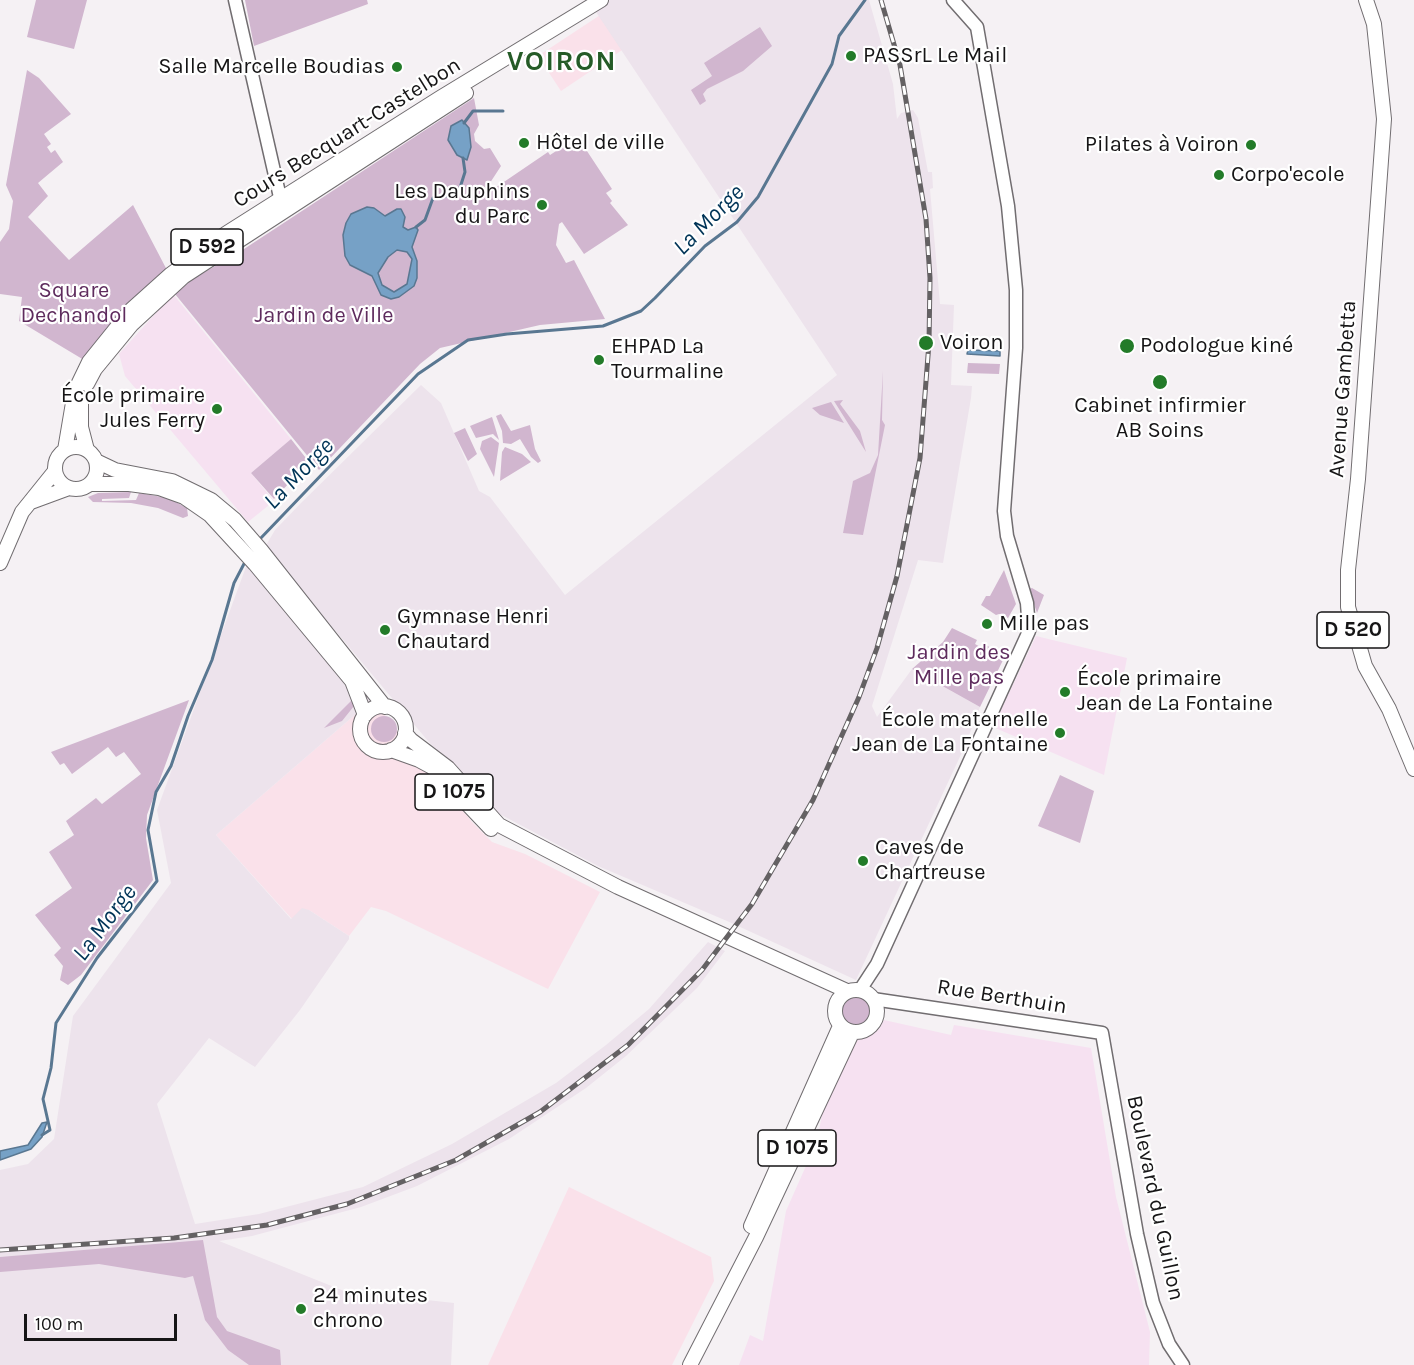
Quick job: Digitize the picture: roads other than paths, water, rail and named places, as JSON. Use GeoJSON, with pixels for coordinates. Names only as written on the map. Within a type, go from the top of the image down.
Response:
{"type":"FeatureCollection","features":[{"type":"Feature","properties":{"kind":"main road","name":"Cours Becquart-Castelbon"},"geometry":{"type":"LineString","coordinates":[[65,450],[75,391],[82,374],[109,335],[131,310],[177,269],[226,233],[281,205],[470,89],[485,73],[601,0]]}},
{"type":"Feature","properties":{"kind":"main road","name":"Avenue Gambetta"},"geometry":{"type":"LineString","coordinates":[[1366,0],[1374,24],[1384,119],[1359,456],[1348,570],[1348,607],[1365,666],[1389,709],[1414,769]]}},
{"type":"Feature","properties":{"kind":"main road","name":"Cours Becquart-Castelbon"},"geometry":{"type":"LineString","coordinates":[[87,450],[81,427],[81,398],[95,369],[115,343],[153,302],[183,277],[281,205]]}},
{"type":"Feature","properties":{"kind":"main road"},"geometry":{"type":"LineString","coordinates":[[69,488],[58,481],[54,471],[55,463],[65,450],[80,447],[87,450],[96,461],[115,470],[164,479],[211,500],[261,549],[385,707]]}},
{"type":"Feature","properties":{"kind":"main road"},"geometry":{"type":"LineString","coordinates":[[29,503],[69,488],[83,488],[90,484],[95,478],[96,461]]}},
{"type":"Feature","properties":{"kind":"main road"},"geometry":{"type":"LineString","coordinates":[[0,562],[15,523],[54,471]]}},
{"type":"Feature","properties":{"kind":"main road"},"geometry":{"type":"LineString","coordinates":[[90,484],[129,484],[159,488],[184,498],[210,515],[255,564],[352,681],[364,715],[360,732],[363,742],[371,749],[381,752],[398,746],[405,733],[402,717],[395,710],[385,707],[370,710],[364,715]]}},
{"type":"Feature","properties":{"kind":"main road","name":"D 1075"},"geometry":{"type":"LineString","coordinates":[[405,733],[411,741],[448,768],[500,825],[581,866],[595,876],[816,979],[853,991]]}},
{"type":"Feature","properties":{"kind":"main road","name":"D 1075"},"geometry":{"type":"LineString","coordinates":[[391,750],[432,767],[481,820],[511,842],[575,872],[595,876]]}},
{"type":"Feature","properties":{"kind":"main road","name":"D 1075"},"geometry":{"type":"LineString","coordinates":[[816,979],[836,1003]]}},
{"type":"Feature","properties":{"kind":"main road"},"geometry":{"type":"LineString","coordinates":[[853,991],[874,1002],[871,1027],[865,1031],[846,1029],[834,1011],[836,1003],[853,991]]}},
{"type":"Feature","properties":{"kind":"main road","name":"D 1075"},"geometry":{"type":"LineString","coordinates":[[690,1365],[742,1262],[846,1029]]}},
{"type":"Feature","properties":{"kind":"street"},"geometry":{"type":"LineString","coordinates":[[236,0],[281,205]]}},
{"type":"Feature","properties":{"kind":"street"},"geometry":{"type":"LineString","coordinates":[[853,991],[877,964],[1029,631],[1027,603],[1007,536],[1004,511],[1016,348],[1013,249],[1000,152],[977,27],[953,0]]}},
{"type":"Feature","properties":{"kind":"street"},"geometry":{"type":"LineString","coordinates":[[874,1002],[877,964]]}},
{"type":"Feature","properties":{"kind":"street","name":"Rue Berthuin"},"geometry":{"type":"LineString","coordinates":[[874,1002],[896,1001],[1102,1033]]}},
{"type":"Feature","properties":{"kind":"street","name":"Boulevard du Guillon"},"geometry":{"type":"LineString","coordinates":[[1102,1033],[1137,1234],[1153,1303],[1169,1344],[1183,1365]]}},
{"type":"Feature","properties":{"kind":"water"},"geometry":{"type":"Polygon","coordinates":[[[462,120],[469,128],[471,147],[467,160],[457,155],[448,140],[451,126],[462,120]]]}},
{"type":"Feature","properties":{"kind":"water"},"geometry":{"type":"Polygon","coordinates":[[[367,207],[374,208],[385,216],[401,209],[405,217],[403,227],[408,230],[416,227],[418,230],[412,247],[417,261],[417,278],[414,286],[399,297],[391,299],[381,295],[372,276],[350,265],[345,256],[343,235],[351,214],[367,207]],[[397,250],[388,257],[378,273],[382,285],[394,292],[407,284],[412,259],[407,252],[397,250]]]}},
{"type":"Feature","properties":{"kind":"water"},"geometry":{"type":"Polygon","coordinates":[[[968,350],[1000,351],[1000,356],[967,354],[968,350]]]}},
{"type":"Feature","properties":{"kind":"water"},"geometry":{"type":"Polygon","coordinates":[[[47,1122],[42,1137],[31,1149],[0,1160],[0,1151],[28,1145],[42,1123],[47,1122]]]}},
{"type":"Feature","properties":{"kind":"waterway","name":"La Morge"},"geometry":{"type":"LineString","coordinates":[[259,540],[418,374],[468,340],[507,334],[603,326],[641,311],[705,246],[737,222],[758,197],[832,64],[839,36],[865,0]]}},
{"type":"Feature","properties":{"kind":"waterway"},"geometry":{"type":"LineString","coordinates":[[464,123],[473,111],[503,111]]}},
{"type":"Feature","properties":{"kind":"waterway"},"geometry":{"type":"LineString","coordinates":[[416,227],[425,220],[433,198],[458,194],[465,172],[463,158]]}},
{"type":"Feature","properties":{"kind":"waterway","name":"La Morge"},"geometry":{"type":"LineString","coordinates":[[42,1135],[50,1130],[43,1099],[51,1068],[56,1023],[97,958],[157,881],[148,830],[156,792],[171,766],[188,716],[212,660],[234,583],[246,560]]}},
{"type":"Feature","properties":{"kind":"railway"},"geometry":{"type":"LineString","coordinates":[[0,1250],[174,1238],[267,1225],[347,1204],[456,1160],[540,1112],[628,1045],[702,970],[752,904],[813,800],[859,697],[877,648],[897,576],[920,458],[929,343],[930,278],[926,219],[900,65],[881,0]]}},
{"type":"Feature","properties":{"kind":"place","name":"PASSrL Le Mail"},"geometry":{"type":"Point","coordinates":[851,56]}},
{"type":"Feature","properties":{"kind":"place","name":"Salle Marcelle Boudias"},"geometry":{"type":"Point","coordinates":[397,67]}},
{"type":"Feature","properties":{"kind":"place","name":"Hôtel de ville"},"geometry":{"type":"Point","coordinates":[524,143]}},
{"type":"Feature","properties":{"kind":"place","name":"Pilates à Voiron"},"geometry":{"type":"Point","coordinates":[1251,145]}},
{"type":"Feature","properties":{"kind":"place","name":"Corpo'ecole"},"geometry":{"type":"Point","coordinates":[1219,175]}},
{"type":"Feature","properties":{"kind":"place","name":"Les Dauphins du Parc"},"geometry":{"type":"Point","coordinates":[542,205]}},
{"type":"Feature","properties":{"kind":"place","name":"Voiron"},"geometry":{"type":"Point","coordinates":[926,343]}},
{"type":"Feature","properties":{"kind":"place","name":"Podologue kiné"},"geometry":{"type":"Point","coordinates":[1127,346]}},
{"type":"Feature","properties":{"kind":"place","name":"EHPAD La Tourmaline"},"geometry":{"type":"Point","coordinates":[599,360]}},
{"type":"Feature","properties":{"kind":"place","name":"Cabinet infirmier AB Soins"},"geometry":{"type":"Point","coordinates":[1160,382]}},
{"type":"Feature","properties":{"kind":"place","name":"École primaire Jules Ferry"},"geometry":{"type":"Point","coordinates":[217,409]}},
{"type":"Feature","properties":{"kind":"place","name":"Mille pas"},"geometry":{"type":"Point","coordinates":[987,624]}},
{"type":"Feature","properties":{"kind":"place","name":"Gymnase Henri Chautard"},"geometry":{"type":"Point","coordinates":[385,630]}},
{"type":"Feature","properties":{"kind":"place","name":"École primaire Jean de La Fontaine"},"geometry":{"type":"Point","coordinates":[1065,692]}},
{"type":"Feature","properties":{"kind":"place","name":"École maternelle Jean de La Fontaine"},"geometry":{"type":"Point","coordinates":[1060,733]}},
{"type":"Feature","properties":{"kind":"place","name":"Caves de Chartreuse"},"geometry":{"type":"Point","coordinates":[863,861]}},
{"type":"Feature","properties":{"kind":"place","name":"24 minutes chrono"},"geometry":{"type":"Point","coordinates":[301,1309]}},
{"type":"Feature","properties":{"kind":"district","name":"VOIRON"},"geometry":{"type":"Point","coordinates":[562,62]}},
{"type":"Feature","properties":{"kind":"park label","name":"Square Dechandol"},"geometry":{"type":"Point","coordinates":[74,304]}},
{"type":"Feature","properties":{"kind":"park label","name":"Jardin de Ville"},"geometry":{"type":"Point","coordinates":[324,316]}},
{"type":"Feature","properties":{"kind":"park label","name":"Jardin des Mille pas"},"geometry":{"type":"Point","coordinates":[959,666]}}]}
